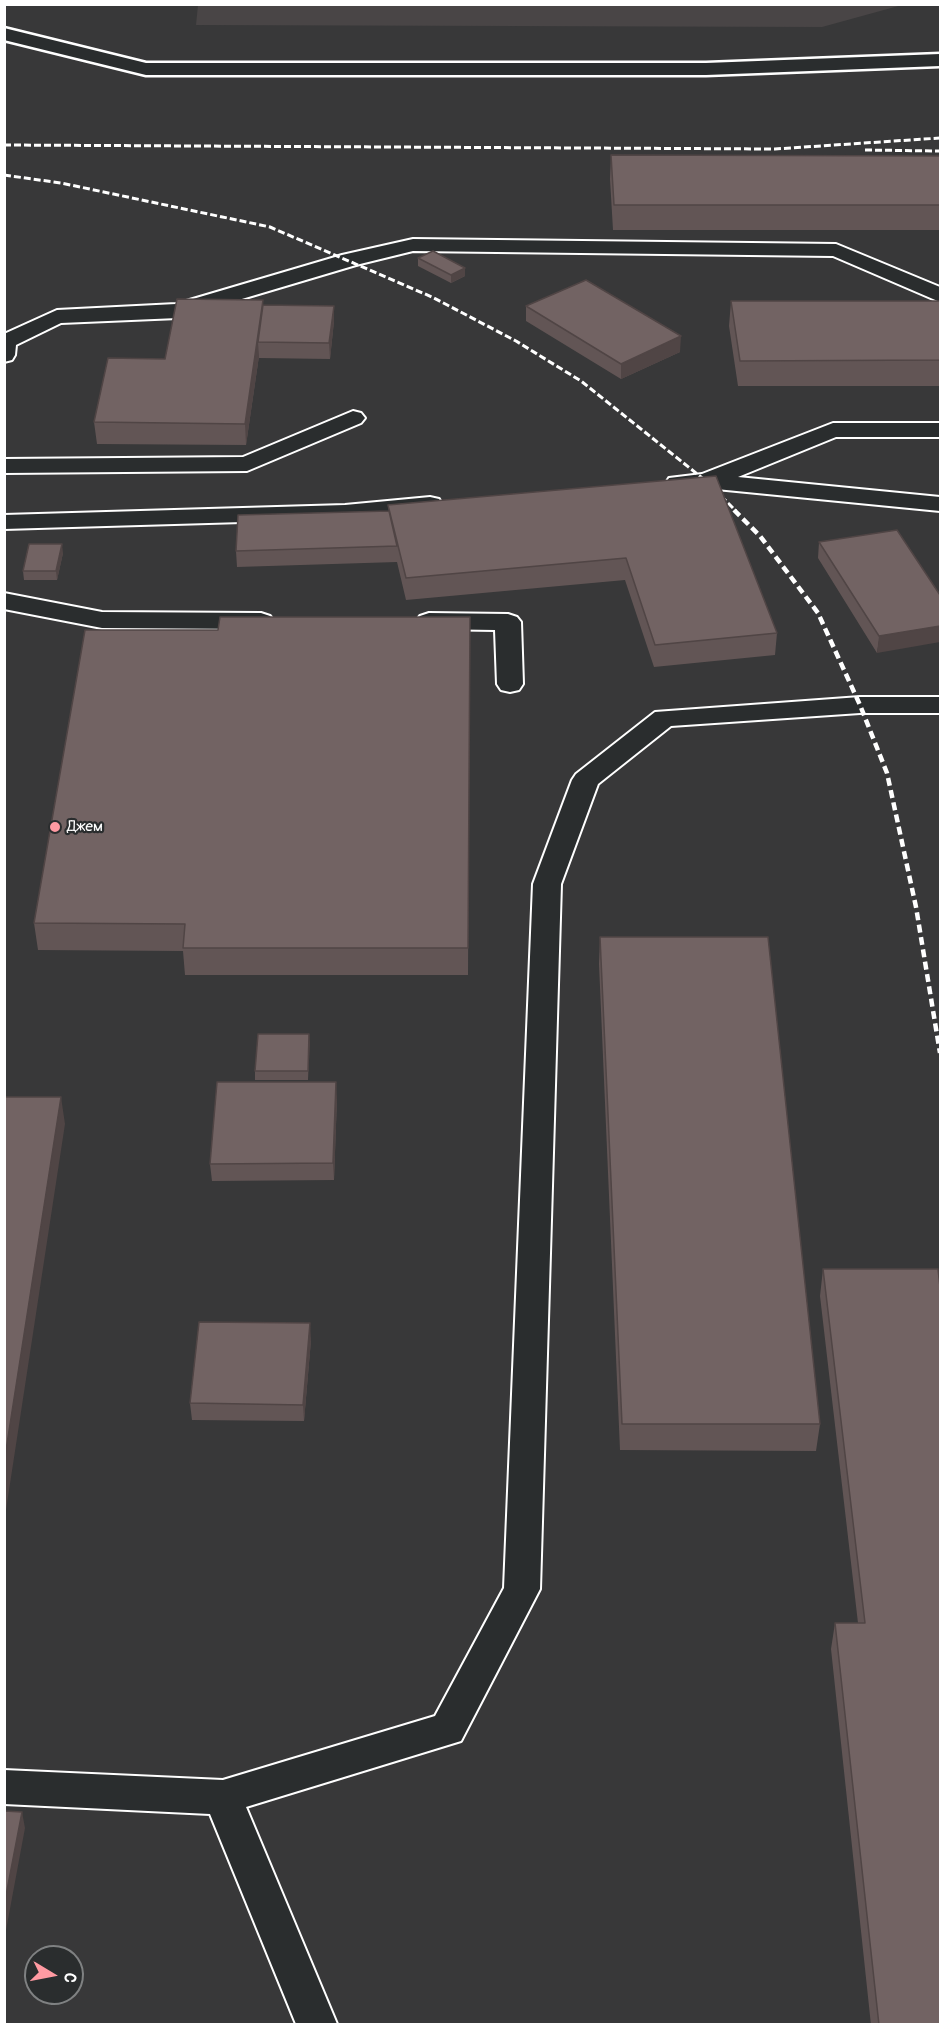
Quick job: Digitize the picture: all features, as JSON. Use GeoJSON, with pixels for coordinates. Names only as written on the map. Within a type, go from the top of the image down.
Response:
{"type":"FeatureCollection","features":[{"type":"Feature","properties":{"kind":"street"},"geometry":{"type":"LineString","coordinates":[[4,34],[146,69],[706,69],[940,60]]}},
{"type":"Feature","properties":{"kind":"lane"},"geometry":{"type":"LineString","coordinates":[[4,355],[5,342],[57,317],[178,311],[350,260],[413,245],[836,250],[940,296]]}},
{"type":"Feature","properties":{"kind":"lane"},"geometry":{"type":"LineString","coordinates":[[4,466],[247,464],[353,418]]}},
{"type":"Feature","properties":{"kind":"lane"},"geometry":{"type":"LineString","coordinates":[[706,481],[833,430],[940,430]]}},
{"type":"Feature","properties":{"kind":"lane"},"geometry":{"type":"LineString","coordinates":[[659,485],[706,481],[940,504]]}},
{"type":"Feature","properties":{"kind":"lane"},"geometry":{"type":"LineString","coordinates":[[4,522],[345,512],[450,503]]}},
{"type":"Feature","properties":{"kind":"lane"},"geometry":{"type":"LineString","coordinates":[[4,601],[102,620],[282,621]]}},
{"type":"Feature","properties":{"kind":"lane"},"geometry":{"type":"LineString","coordinates":[[401,621],[508,622],[510,684]]}},
{"type":"Feature","properties":{"kind":"lane"},"geometry":{"type":"LineString","coordinates":[[4,1787],[223,1797],[448,1729],[522,1589],[547,884],[586,780],[664,718],[860,705],[940,705]]}},
{"type":"Feature","properties":{"kind":"lane"},"geometry":{"type":"LineString","coordinates":[[223,1797],[316,2025]]}},
{"type":"Feature","properties":{"kind":"shaded area"},"geometry":{"type":"Polygon","coordinates":[[[198,4],[902,5],[822,27],[196,25],[198,4]]]}},
{"type":"Feature","properties":{"kind":"building"},"geometry":{"type":"Polygon","coordinates":[[[611,155],[940,156],[940,205],[614,205],[611,155]]]}},
{"type":"Feature","properties":{"kind":"building"},"geometry":{"type":"Polygon","coordinates":[[[433,251],[465,268],[451,275],[418,258],[433,251]]]}},
{"type":"Feature","properties":{"kind":"building"},"geometry":{"type":"Polygon","coordinates":[[[586,280],[681,336],[621,364],[526,306],[586,280]]]}},
{"type":"Feature","properties":{"kind":"building"},"geometry":{"type":"Polygon","coordinates":[[[177,299],[263,300],[245,424],[94,422],[108,358],[165,359],[177,299]]]}},
{"type":"Feature","properties":{"kind":"building"},"geometry":{"type":"Polygon","coordinates":[[[731,301],[940,301],[940,360],[740,361],[731,301]]]}},
{"type":"Feature","properties":{"kind":"building"},"geometry":{"type":"Polygon","coordinates":[[[263,305],[334,306],[329,343],[258,342],[263,305]]]}},
{"type":"Feature","properties":{"kind":"building"},"geometry":{"type":"Polygon","coordinates":[[[716,476],[777,633],[655,645],[626,558],[406,578],[388,505],[716,476]]]}},
{"type":"Feature","properties":{"kind":"building"},"geometry":{"type":"Polygon","coordinates":[[[389,511],[397,546],[236,551],[238,515],[389,511]]]}},
{"type":"Feature","properties":{"kind":"building"},"geometry":{"type":"Polygon","coordinates":[[[897,530],[940,595],[940,626],[879,636],[819,542],[897,530]]]}},
{"type":"Feature","properties":{"kind":"building"},"geometry":{"type":"Polygon","coordinates":[[[29,544],[62,544],[56,571],[23,571],[29,544]]]}},
{"type":"Feature","properties":{"kind":"building"},"geometry":{"type":"Polygon","coordinates":[[[220,617],[470,617],[468,948],[183,948],[185,924],[34,923],[85,630],[218,630],[220,617]]]}},
{"type":"Feature","properties":{"kind":"building"},"geometry":{"type":"Polygon","coordinates":[[[600,937],[768,937],[820,1424],[622,1424],[600,937]]]}},
{"type":"Feature","properties":{"kind":"building"},"geometry":{"type":"Polygon","coordinates":[[[258,1034],[309,1034],[308,1071],[255,1071],[258,1034]]]}},
{"type":"Feature","properties":{"kind":"building"},"geometry":{"type":"Polygon","coordinates":[[[217,1082],[336,1082],[333,1163],[210,1164],[217,1082]]]}},
{"type":"Feature","properties":{"kind":"building"},"geometry":{"type":"Polygon","coordinates":[[[4,1097],[61,1097],[4,1463],[4,1097]]]}},
{"type":"Feature","properties":{"kind":"building"},"geometry":{"type":"Polygon","coordinates":[[[823,1269],[938,1269],[940,1287],[940,2025],[879,2025],[835,1623],[865,1623],[823,1269]]]}},
{"type":"Feature","properties":{"kind":"building"},"geometry":{"type":"Polygon","coordinates":[[[199,1322],[310,1323],[303,1405],[190,1403],[199,1322]]]}},
{"type":"Feature","properties":{"kind":"building"},"geometry":{"type":"Polygon","coordinates":[[[4,1811],[22,1812],[4,1906],[4,1811]]]}},
{"type":"Feature","properties":{"kind":"railway"},"geometry":{"type":"LineString","coordinates":[[4,145],[775,149],[940,138]]}},
{"type":"Feature","properties":{"kind":"railway"},"geometry":{"type":"LineString","coordinates":[[865,150],[940,151]]}},
{"type":"Feature","properties":{"kind":"railway"},"geometry":{"type":"LineString","coordinates":[[4,175],[61,183],[270,227],[432,297],[516,341],[581,381],[706,481],[736,511]]}},
{"type":"Feature","properties":{"kind":"railway"},"geometry":{"type":"LineString","coordinates":[[734,510],[760,536],[818,613],[860,705],[887,773],[916,907],[940,1053]]}},
{"type":"Feature","properties":{"kind":"place","name":"Джем"},"geometry":{"type":"Point","coordinates":[55,827]}}]}
